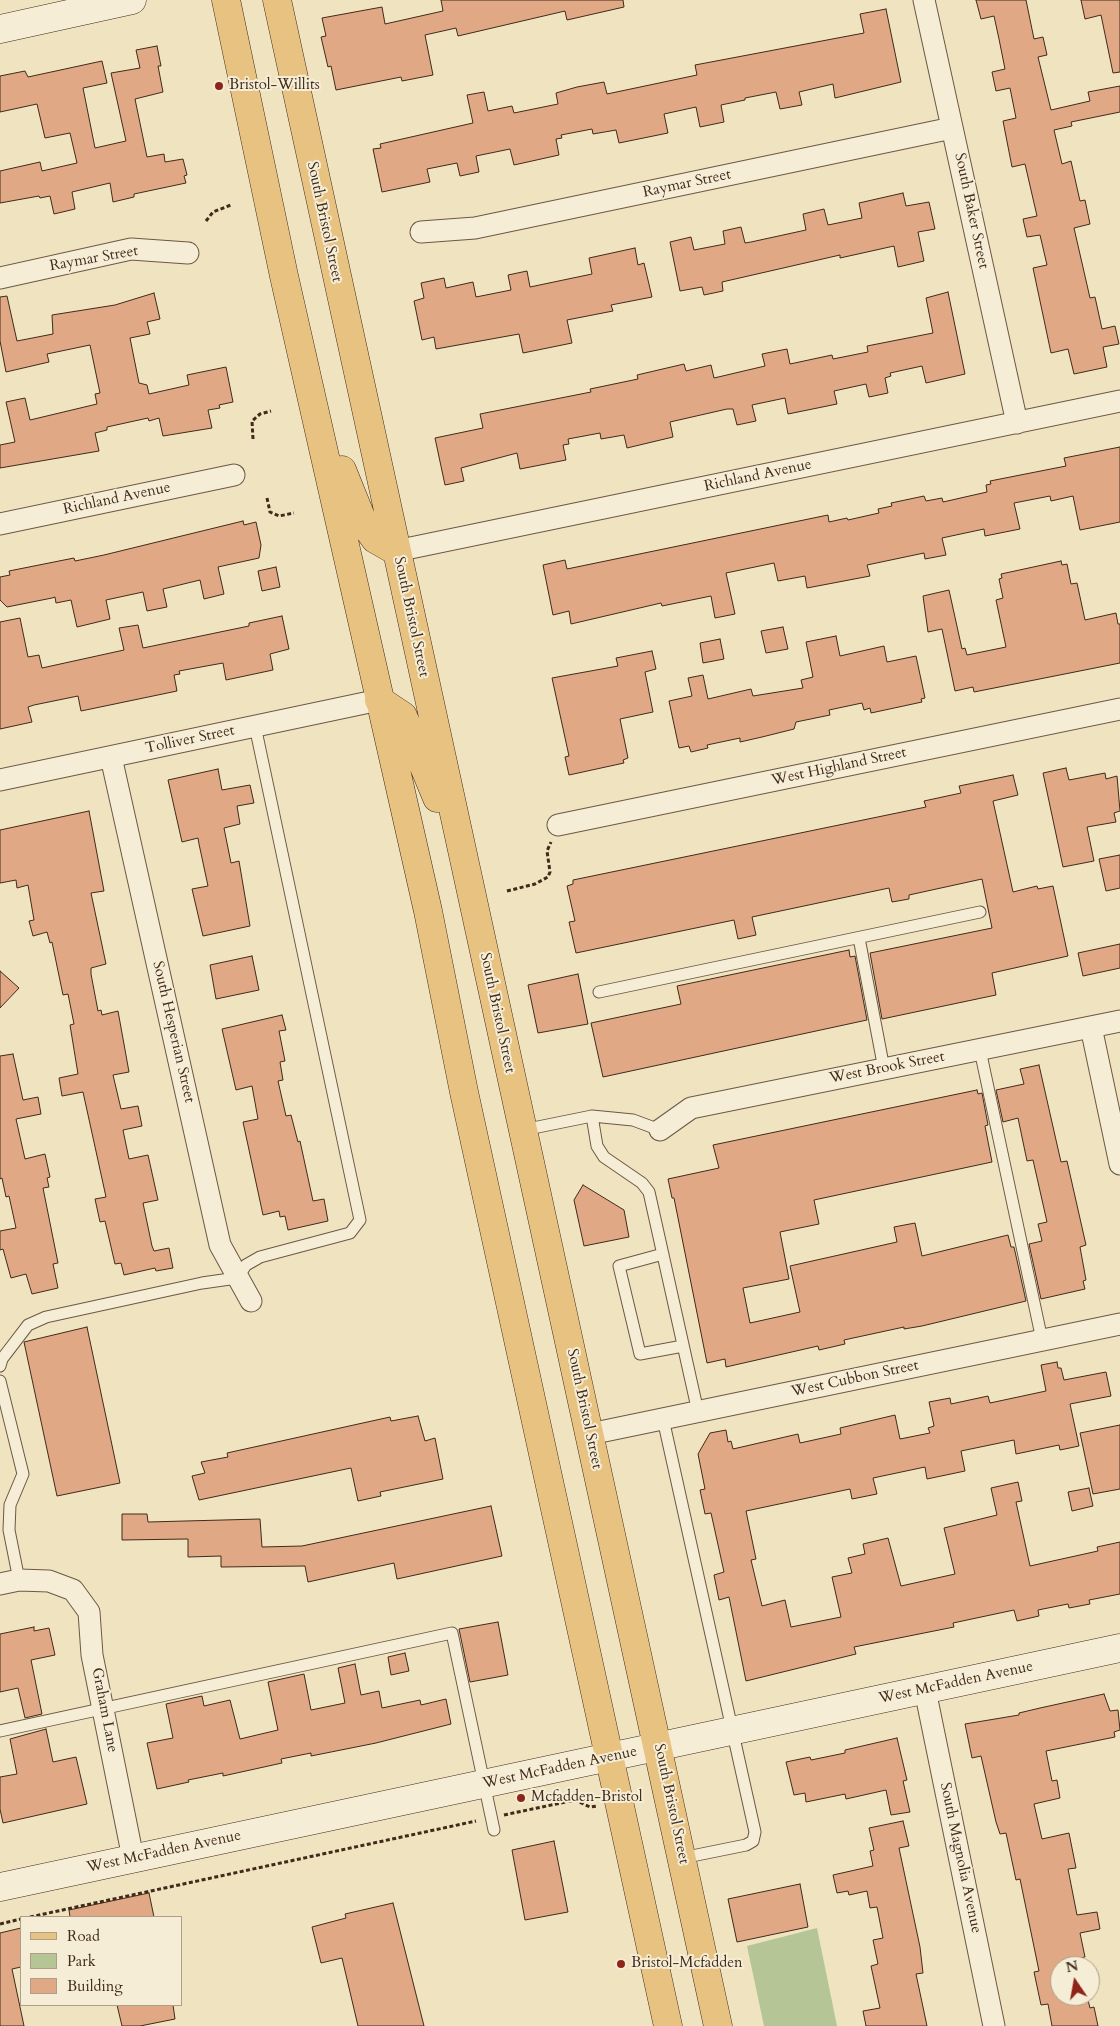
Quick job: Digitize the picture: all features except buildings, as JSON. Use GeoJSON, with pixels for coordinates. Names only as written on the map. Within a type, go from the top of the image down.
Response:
{"type":"FeatureCollection","features":[{"type":"Feature","properties":{"kind":"main road"},"geometry":{"type":"LineString","coordinates":[[226,0],[284,276],[313,396],[428,911],[552,1502],[668,2026]]}},
{"type":"Feature","properties":{"kind":"main road","name":"South Bristol Street"},"geometry":{"type":"LineString","coordinates":[[277,0],[718,2026]]}},
{"type":"Feature","properties":{"kind":"main road"},"geometry":{"type":"LineString","coordinates":[[313,396],[364,522],[375,539],[396,551]]}},
{"type":"Feature","properties":{"kind":"main road"},"geometry":{"type":"LineString","coordinates":[[380,700],[403,716],[465,864]]}},
{"type":"Feature","properties":{"kind":"street"},"geometry":{"type":"LineString","coordinates":[[0,29],[98,4],[132,0]]}},
{"type":"Feature","properties":{"kind":"street","name":"South Baker Street"},"geometry":{"type":"LineString","coordinates":[[924,0],[1017,423]]}},
{"type":"Feature","properties":{"kind":"street","name":"Raymar Street"},"geometry":{"type":"LineString","coordinates":[[421,232],[475,228],[952,128]]}},
{"type":"Feature","properties":{"kind":"street","name":"Raymar Street"},"geometry":{"type":"LineString","coordinates":[[0,278],[131,249],[188,252]]}},
{"type":"Feature","properties":{"kind":"street","name":"Richland Avenue"},"geometry":{"type":"LineString","coordinates":[[396,551],[1120,401]]}},
{"type":"Feature","properties":{"kind":"street","name":"Richland Avenue"},"geometry":{"type":"LineString","coordinates":[[0,524],[234,474]]}},
{"type":"Feature","properties":{"kind":"street","name":"Tolliver Street"},"geometry":{"type":"LineString","coordinates":[[0,780],[380,700]]}},
{"type":"Feature","properties":{"kind":"street","name":"West Highland Street"},"geometry":{"type":"LineString","coordinates":[[558,825],[1120,709]]}},
{"type":"Feature","properties":{"kind":"street","name":"South Hesperian Street"},"geometry":{"type":"LineString","coordinates":[[111,757],[220,1245],[251,1301]]}},
{"type":"Feature","properties":{"kind":"street","name":"West Brook Street"},"geometry":{"type":"LineString","coordinates":[[660,1130],[691,1108],[1120,1021]]}},
{"type":"Feature","properties":{"kind":"street"},"geometry":{"type":"LineString","coordinates":[[1091,1027],[1120,1164]]}},
{"type":"Feature","properties":{"kind":"street","name":"West Cubbon Street"},"geometry":{"type":"LineString","coordinates":[[590,1434],[1120,1324]]}},
{"type":"Feature","properties":{"kind":"street","name":"Graham Lane"},"geometry":{"type":"LineString","coordinates":[[9,1582],[48,1581],[73,1590],[89,1612],[92,1654],[134,1858]]}},
{"type":"Feature","properties":{"kind":"street","name":"West McFadden Avenue"},"geometry":{"type":"LineString","coordinates":[[0,1887],[659,1748],[1120,1648]]}},
{"type":"Feature","properties":{"kind":"street","name":"South Magnolia Avenue"},"geometry":{"type":"LineString","coordinates":[[925,1690],[994,2026]]}},
{"type":"Feature","properties":{"kind":"lane"},"geometry":{"type":"LineString","coordinates":[[0,1366],[2,1359],[28,1325],[46,1317],[202,1283],[237,1278],[246,1265],[260,1256],[350,1233],[360,1220],[255,726]]}},
{"type":"Feature","properties":{"kind":"lane"},"geometry":{"type":"LineString","coordinates":[[599,992],[980,912]]}},
{"type":"Feature","properties":{"kind":"lane"},"geometry":{"type":"LineString","coordinates":[[859,938],[884,1069]]}},
{"type":"Feature","properties":{"kind":"lane"},"geometry":{"type":"LineString","coordinates":[[980,1050],[1042,1340]]}},
{"type":"Feature","properties":{"kind":"lane"},"geometry":{"type":"LineString","coordinates":[[523,1130],[592,1116],[634,1120],[660,1130]]}},
{"type":"Feature","properties":{"kind":"lane"},"geometry":{"type":"LineString","coordinates":[[592,1116],[597,1146],[604,1157],[642,1183],[649,1192],[698,1412]]}},
{"type":"Feature","properties":{"kind":"lane"},"geometry":{"type":"LineString","coordinates":[[663,1254],[619,1266],[640,1354],[683,1346]]}},
{"type":"Feature","properties":{"kind":"lane"},"geometry":{"type":"LineString","coordinates":[[0,1381],[23,1474],[10,1505],[9,1582]]}},
{"type":"Feature","properties":{"kind":"lane"},"geometry":{"type":"LineString","coordinates":[[663,1419],[755,1832],[753,1840],[734,1848],[682,1858]]}},
{"type":"Feature","properties":{"kind":"lane"},"geometry":{"type":"LineString","coordinates":[[0,1731],[452,1634],[494,1830]]}},
{"type":"Feature","properties":{"kind":"path"},"geometry":{"type":"LineString","coordinates":[[206,221],[213,212],[231,205]]}},
{"type":"Feature","properties":{"kind":"path"},"geometry":{"type":"LineString","coordinates":[[253,440],[252,421],[260,414],[271,411]]}},
{"type":"Feature","properties":{"kind":"path"},"geometry":{"type":"LineString","coordinates":[[266,498],[270,512],[279,516],[294,513]]}},
{"type":"Feature","properties":{"kind":"path"},"geometry":{"type":"LineString","coordinates":[[507,891],[535,884],[548,877],[550,872],[547,850],[558,825]]}},
{"type":"Feature","properties":{"kind":"path"},"geometry":{"type":"LineString","coordinates":[[35,1916],[575,1800],[590,1807],[619,1802]]}},
{"type":"Feature","properties":{"kind":"path"},"geometry":{"type":"LineString","coordinates":[[0,1924],[20,1919]]}},
{"type":"Feature","properties":{"kind":"green space"},"geometry":{"type":"Polygon","coordinates":[[[817,1928],[837,2026],[764,2026],[747,1946],[817,1928]]]}},
{"type":"Feature","properties":{"kind":"place","name":"Bristol-Willits"},"geometry":{"type":"Point","coordinates":[219,86]}},
{"type":"Feature","properties":{"kind":"place","name":"Mcfadden-Bristol"},"geometry":{"type":"Point","coordinates":[521,1798]}},
{"type":"Feature","properties":{"kind":"place","name":"Bristol-Mcfadden"},"geometry":{"type":"Point","coordinates":[621,1964]}}]}
